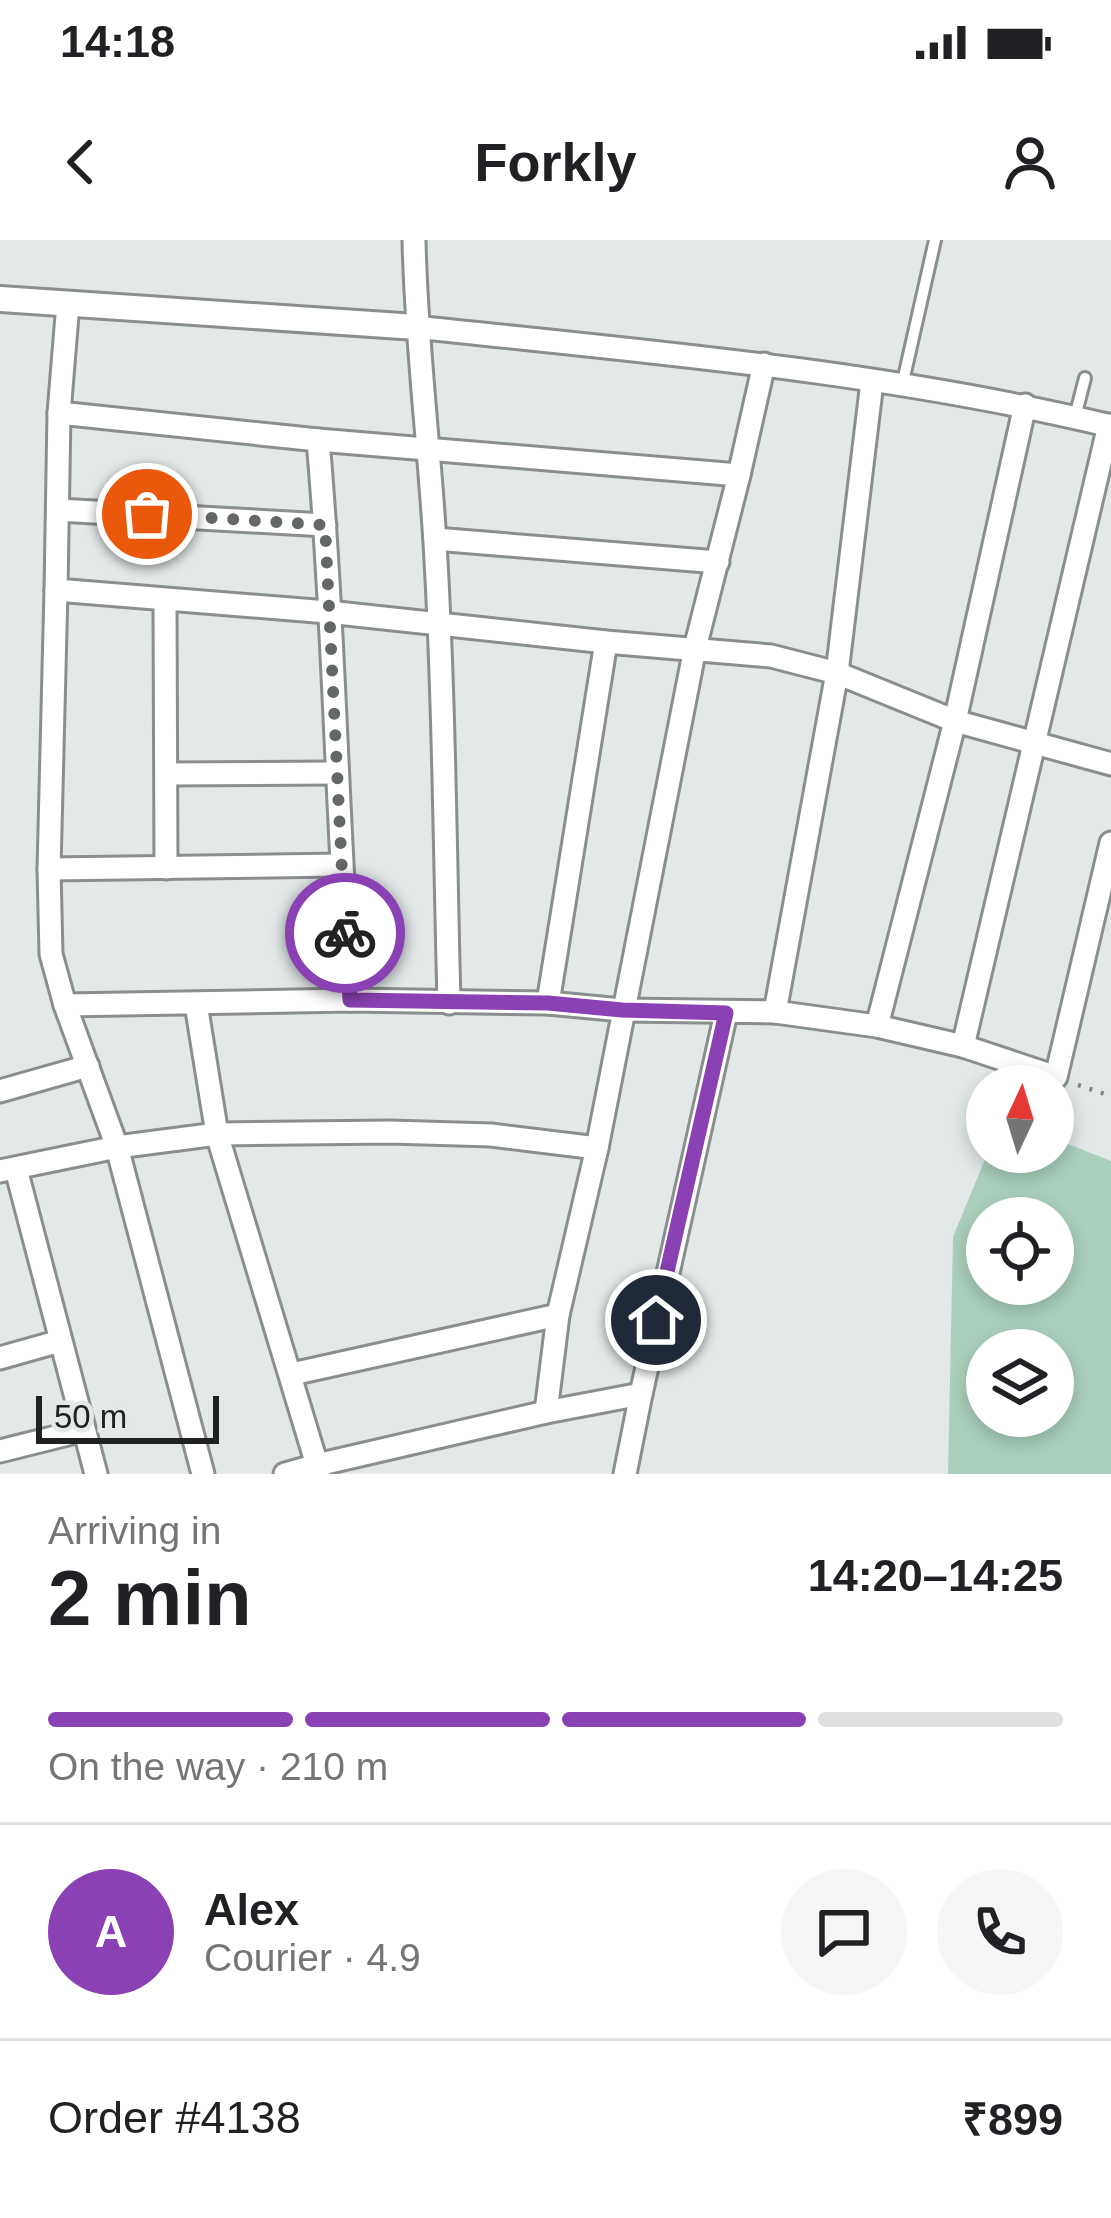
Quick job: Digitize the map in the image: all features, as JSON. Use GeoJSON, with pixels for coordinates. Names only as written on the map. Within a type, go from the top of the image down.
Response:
{"type":"FeatureCollection","features":[{"type":"Feature","properties":{"kind":"street"},"geometry":{"type":"LineString","coordinates":[[414,240],[416,327],[439,623],[449,1003]]}},
{"type":"Feature","properties":{"kind":"street"},"geometry":{"type":"LineString","coordinates":[[0,299],[416,327],[764,364],[1025,405],[1110,426],[963,1046]]}},
{"type":"Feature","properties":{"kind":"street"},"geometry":{"type":"LineString","coordinates":[[68,303],[59,413],[51,954],[117,1147],[203,1474]]}},
{"type":"Feature","properties":{"kind":"street"},"geometry":{"type":"LineString","coordinates":[[547,1412],[558,1315],[596,1148],[695,648],[764,364]]}},
{"type":"Feature","properties":{"kind":"street"},"geometry":{"type":"LineString","coordinates":[[775,1012],[837,673],[872,382]]}},
{"type":"Feature","properties":{"kind":"street"},"geometry":{"type":"LineString","coordinates":[[878,1026],[955,721],[1025,405]]}},
{"type":"Feature","properties":{"kind":"street"},"geometry":{"type":"LineString","coordinates":[[59,413],[739,475]]}},
{"type":"Feature","properties":{"kind":"street"},"geometry":{"type":"LineString","coordinates":[[317,440],[350,1000]]}},
{"type":"Feature","properties":{"kind":"street"},"geometry":{"type":"LineString","coordinates":[[58,510],[325,525]]}},
{"type":"Feature","properties":{"kind":"street"},"geometry":{"type":"LineString","coordinates":[[435,539],[718,562]]}},
{"type":"Feature","properties":{"kind":"street"},"geometry":{"type":"LineString","coordinates":[[56,590],[771,656],[837,673],[955,721],[1111,764]]}},
{"type":"Feature","properties":{"kind":"street"},"geometry":{"type":"LineString","coordinates":[[165,600],[166,868]]}},
{"type":"Feature","properties":{"kind":"street"},"geometry":{"type":"LineString","coordinates":[[548,1003],[606,642]]}},
{"type":"Feature","properties":{"kind":"street"},"geometry":{"type":"LineString","coordinates":[[168,774],[337,772]]}},
{"type":"Feature","properties":{"kind":"street"},"geometry":{"type":"LineString","coordinates":[[1059,1065],[1111,843]]}},
{"type":"Feature","properties":{"kind":"street"},"geometry":{"type":"LineString","coordinates":[[49,869],[340,866]]}},
{"type":"Feature","properties":{"kind":"street"},"geometry":{"type":"LineString","coordinates":[[65,1005],[350,1000],[775,1012],[878,1026],[1020,1065]]}},
{"type":"Feature","properties":{"kind":"street"},"geometry":{"type":"LineString","coordinates":[[196,1004],[217,1134],[318,1469]]}},
{"type":"Feature","properties":{"kind":"street"},"geometry":{"type":"LineString","coordinates":[[625,1474],[726,1013]]}},
{"type":"Feature","properties":{"kind":"street"},"geometry":{"type":"LineString","coordinates":[[0,1091],[88,1066]]}},
{"type":"Feature","properties":{"kind":"street"},"geometry":{"type":"LineString","coordinates":[[96,1474],[8,1170],[117,1147],[217,1134],[451,1134],[596,1148]]}},
{"type":"Feature","properties":{"kind":"street"},"geometry":{"type":"LineString","coordinates":[[292,1374],[558,1315]]}},
{"type":"Feature","properties":{"kind":"street"},"geometry":{"type":"LineString","coordinates":[[0,1358],[60,1341]]}},
{"type":"Feature","properties":{"kind":"street"},"geometry":{"type":"LineString","coordinates":[[284,1474],[641,1394]]}},
{"type":"Feature","properties":{"kind":"street"},"geometry":{"type":"LineString","coordinates":[[0,1451],[84,1430]]}},
{"type":"Feature","properties":{"kind":"lane"},"geometry":{"type":"LineString","coordinates":[[902,386],[935,240]]}},
{"type":"Feature","properties":{"kind":"lane"},"geometry":{"type":"LineString","coordinates":[[1075,417],[1085,378]]}},
{"type":"Feature","properties":{"kind":"path"},"geometry":{"type":"LineString","coordinates":[[1074,1083],[1111,1096]]}},
{"type":"Feature","properties":{"kind":"green space"},"geometry":{"type":"Polygon","coordinates":[[[1074,1146],[1111,1161],[1111,1474],[948,1474],[953,1237],[966,1205],[966,1305],[1074,1305],[1074,1197],[969,1197],[979,1173],[1074,1173],[1074,1146]]]}},
{"type":"Feature","properties":{"kind":"way so far"},"geometry":{"type":"LineString","coordinates":[[147,514],[325,525],[345,933]]}},
{"type":"Feature","properties":{"kind":"route"},"geometry":{"type":"LineString","coordinates":[[345,933],[350,1000],[548,1003],[726,1013],[656,1320]]}}]}
